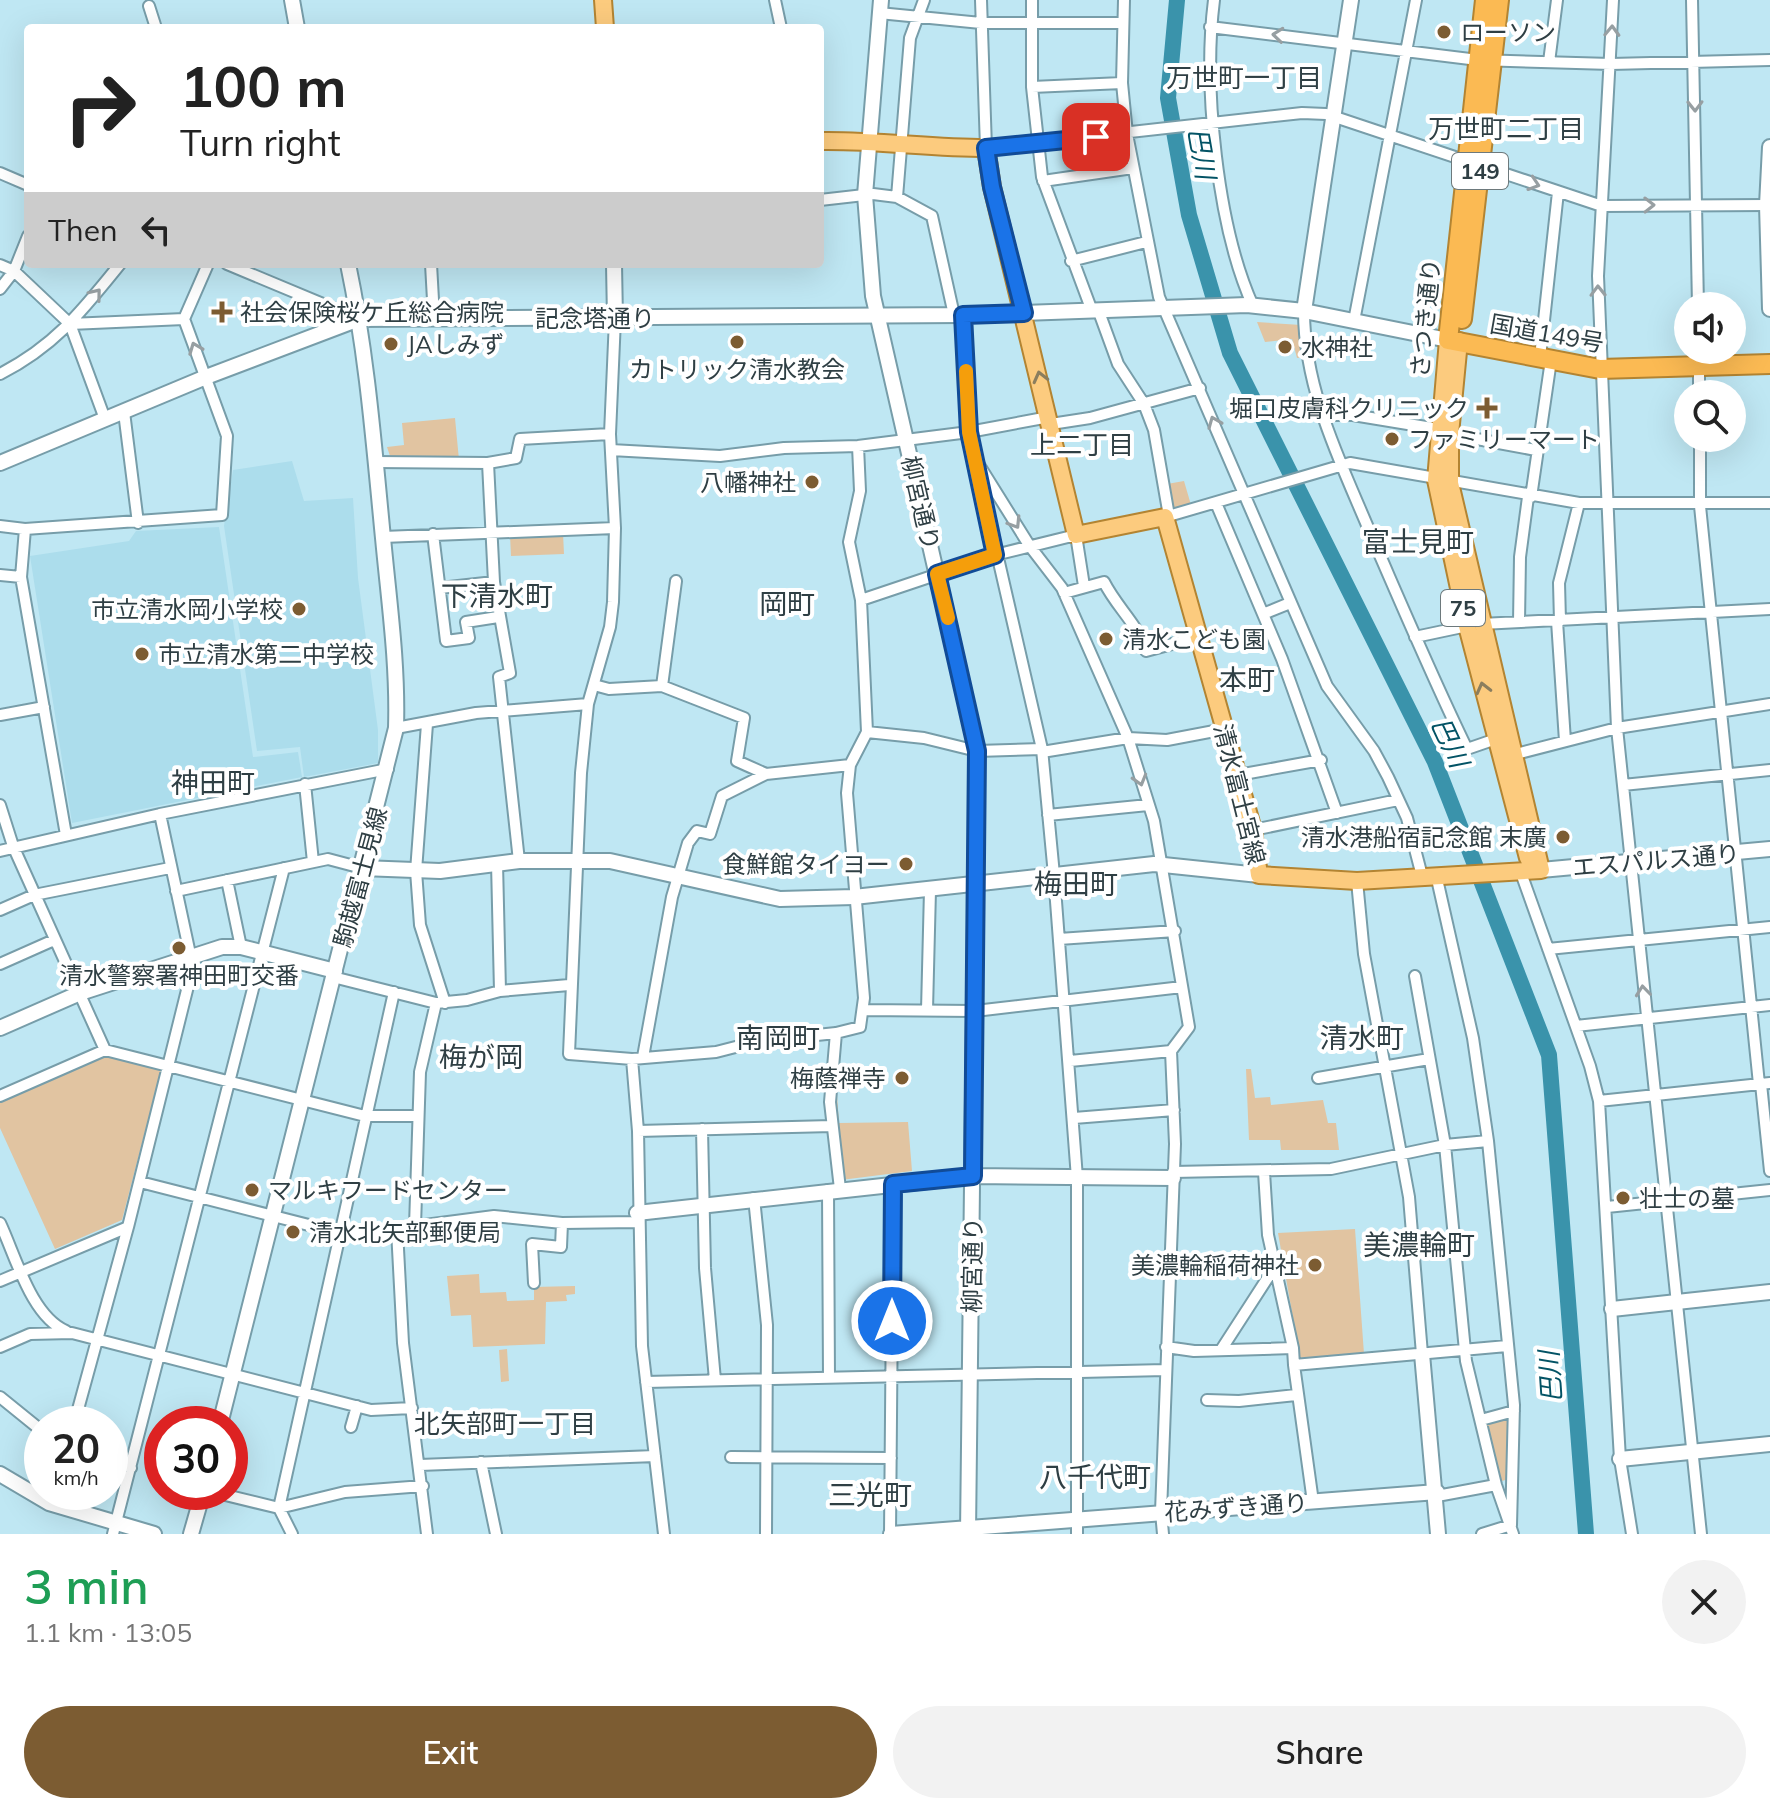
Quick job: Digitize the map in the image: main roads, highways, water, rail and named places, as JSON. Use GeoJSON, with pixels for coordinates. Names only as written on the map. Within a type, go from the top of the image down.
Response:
{"type":"FeatureCollection","features":[{"type":"Feature","properties":{"kind":"highway","name":"さつき通り"},"geometry":{"type":"LineString","coordinates":[[1485,0],[1485,60]]}},
{"type":"Feature","properties":{"kind":"highway","name":"さつき通り"},"geometry":{"type":"LineString","coordinates":[[1453,340],[1485,60],[1499,0]]}},
{"type":"Feature","properties":{"kind":"highway","name":"国道149号"},"geometry":{"type":"LineString","coordinates":[[1453,340],[1600,369],[1674,361]]}},
{"type":"Feature","properties":{"kind":"highway","name":"国道149号"},"geometry":{"type":"LineString","coordinates":[[1746,362],[1770,364]]}},
{"type":"Feature","properties":{"kind":"main road"},"geometry":{"type":"LineString","coordinates":[[603,0],[605,24]]}},
{"type":"Feature","properties":{"kind":"main road","name":"清水富士宮線"},"geometry":{"type":"LineString","coordinates":[[824,141],[870,140],[986,148],[992,187],[1076,535],[1167,517],[1253,830],[1259,875],[1357,881],[1527,872]]}},
{"type":"Feature","properties":{"kind":"main road","name":"さつき通り"},"geometry":{"type":"LineString","coordinates":[[1453,340],[1444,432],[1443,481],[1474,625],[1506,746],[1527,872]]}},
{"type":"Feature","properties":{"kind":"waterway","name":"巴川"},"geometry":{"type":"LineString","coordinates":[[1177,0],[1168,98],[1189,215],[1230,353],[1435,762],[1549,1055],[1586,1534]]}},
{"type":"Feature","properties":{"kind":"place","name":"ローソン"},"geometry":{"type":"Point","coordinates":[1444,32]}},
{"type":"Feature","properties":{"kind":"place","name":"社会保険桜ケ丘総合病院"},"geometry":{"type":"Point","coordinates":[222,312]}},
{"type":"Feature","properties":{"kind":"place","name":"カトリック清水教会"},"geometry":{"type":"Point","coordinates":[737,342]}},
{"type":"Feature","properties":{"kind":"place","name":"JAしみず"},"geometry":{"type":"Point","coordinates":[391,344]}},
{"type":"Feature","properties":{"kind":"place","name":"水神社"},"geometry":{"type":"Point","coordinates":[1285,347]}},
{"type":"Feature","properties":{"kind":"place","name":"堀口皮膚科クリニック"},"geometry":{"type":"Point","coordinates":[1487,408]}},
{"type":"Feature","properties":{"kind":"place","name":"ファミリーマート"},"geometry":{"type":"Point","coordinates":[1392,439]}},
{"type":"Feature","properties":{"kind":"place","name":"八幡神社"},"geometry":{"type":"Point","coordinates":[812,482]}},
{"type":"Feature","properties":{"kind":"place","name":"市立清水岡小学校"},"geometry":{"type":"Point","coordinates":[299,609]}},
{"type":"Feature","properties":{"kind":"place","name":"清水こども園"},"geometry":{"type":"Point","coordinates":[1106,639]}},
{"type":"Feature","properties":{"kind":"place","name":"市立清水第二中学校"},"geometry":{"type":"Point","coordinates":[142,654]}},
{"type":"Feature","properties":{"kind":"place","name":"清水港船宿記念館 末廣"},"geometry":{"type":"Point","coordinates":[1563,837]}},
{"type":"Feature","properties":{"kind":"place","name":"食鮮館タイヨー"},"geometry":{"type":"Point","coordinates":[906,864]}},
{"type":"Feature","properties":{"kind":"place","name":"清水警察署神田町交番"},"geometry":{"type":"Point","coordinates":[179,948]}},
{"type":"Feature","properties":{"kind":"place","name":"梅蔭禅寺"},"geometry":{"type":"Point","coordinates":[902,1078]}},
{"type":"Feature","properties":{"kind":"place","name":"マルキフードセンター"},"geometry":{"type":"Point","coordinates":[252,1190]}},
{"type":"Feature","properties":{"kind":"place","name":"壮士の墓"},"geometry":{"type":"Point","coordinates":[1623,1198]}},
{"type":"Feature","properties":{"kind":"place","name":"清水北矢部郵便局"},"geometry":{"type":"Point","coordinates":[293,1232]}},
{"type":"Feature","properties":{"kind":"place","name":"美濃輪稲荷神社"},"geometry":{"type":"Point","coordinates":[1315,1265]}},
{"type":"Feature","properties":{"kind":"district","name":"万世町一丁目"},"geometry":{"type":"Point","coordinates":[1244,77]}},
{"type":"Feature","properties":{"kind":"district","name":"万世町二丁目"},"geometry":{"type":"Point","coordinates":[1506,128]}},
{"type":"Feature","properties":{"kind":"district","name":"上二丁目"},"geometry":{"type":"Point","coordinates":[1082,444]}},
{"type":"Feature","properties":{"kind":"district","name":"富士見町"},"geometry":{"type":"Point","coordinates":[1418,541]}},
{"type":"Feature","properties":{"kind":"district","name":"下清水町"},"geometry":{"type":"Point","coordinates":[497,595]}},
{"type":"Feature","properties":{"kind":"district","name":"岡町"},"geometry":{"type":"Point","coordinates":[787,603]}},
{"type":"Feature","properties":{"kind":"district","name":"本町"},"geometry":{"type":"Point","coordinates":[1247,679]}},
{"type":"Feature","properties":{"kind":"district","name":"神田町"},"geometry":{"type":"Point","coordinates":[213,782]}},
{"type":"Feature","properties":{"kind":"district","name":"梅田町"},"geometry":{"type":"Point","coordinates":[1076,883]}},
{"type":"Feature","properties":{"kind":"district","name":"南岡町"},"geometry":{"type":"Point","coordinates":[778,1037]}},
{"type":"Feature","properties":{"kind":"district","name":"清水町"},"geometry":{"type":"Point","coordinates":[1362,1037]}},
{"type":"Feature","properties":{"kind":"district","name":"梅が岡"},"geometry":{"type":"Point","coordinates":[481,1056]}},
{"type":"Feature","properties":{"kind":"district","name":"美濃輪町"},"geometry":{"type":"Point","coordinates":[1419,1244]}},
{"type":"Feature","properties":{"kind":"district","name":"北矢部町一丁目"},"geometry":{"type":"Point","coordinates":[505,1423]}},
{"type":"Feature","properties":{"kind":"district","name":"八千代町"},"geometry":{"type":"Point","coordinates":[1095,1476]}},
{"type":"Feature","properties":{"kind":"district","name":"三光町"},"geometry":{"type":"Point","coordinates":[870,1494]}}]}
